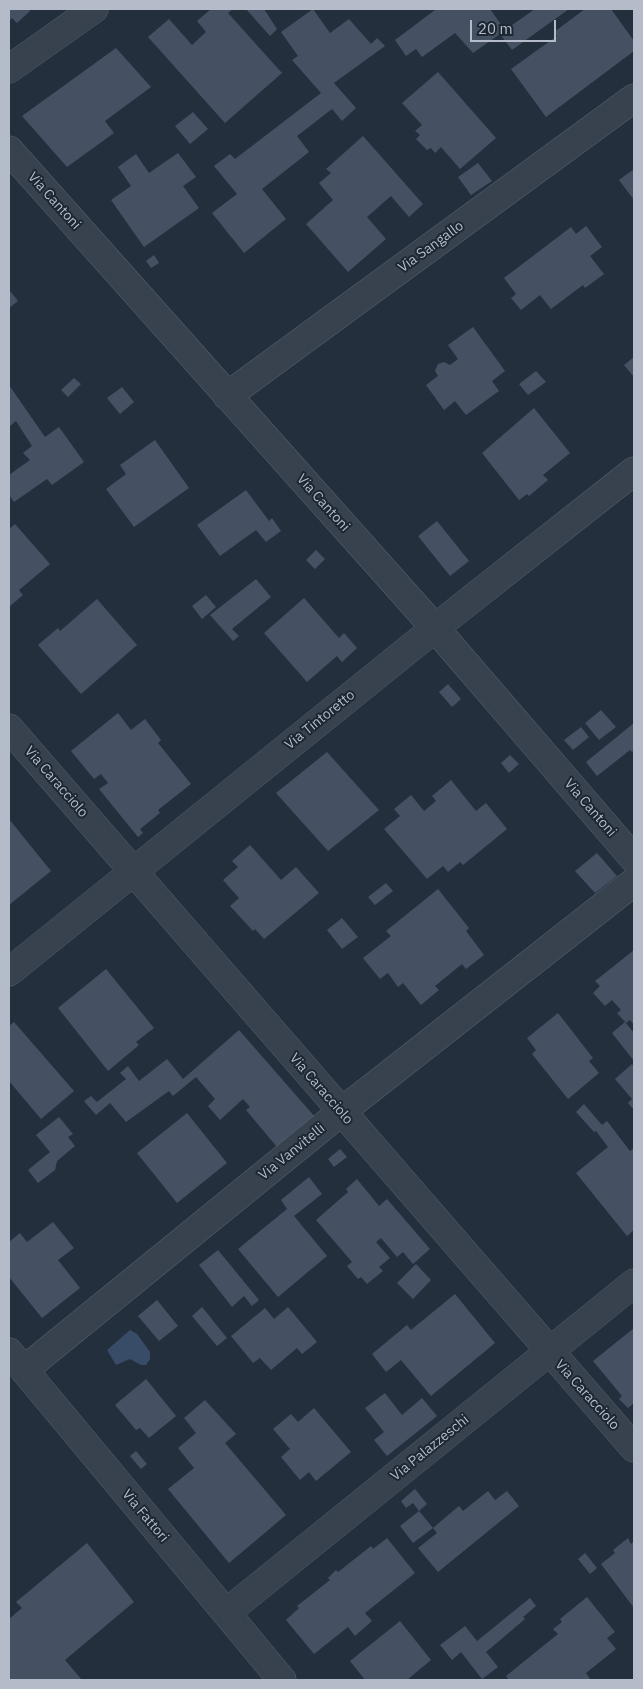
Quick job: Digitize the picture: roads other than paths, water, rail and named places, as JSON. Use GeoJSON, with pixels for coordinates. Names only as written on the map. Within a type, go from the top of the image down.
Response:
{"type":"FeatureCollection","features":[{"type":"Feature","properties":{"kind":"street"},"geometry":{"type":"LineString","coordinates":[[9,69],[94,9]]}},
{"type":"Feature","properties":{"kind":"street","name":"Via Sangallo"},"geometry":{"type":"LineString","coordinates":[[227,396],[634,98]]}},
{"type":"Feature","properties":{"kind":"street","name":"Via Cantoni"},"geometry":{"type":"LineString","coordinates":[[9,150],[435,628],[634,859]]}},
{"type":"Feature","properties":{"kind":"street","name":"Via Tintoretto"},"geometry":{"type":"LineString","coordinates":[[9,972],[435,628],[634,471]]}},
{"type":"Feature","properties":{"kind":"street","name":"Via Caracciolo"},"geometry":{"type":"LineString","coordinates":[[9,728],[634,1448]]}},
{"type":"Feature","properties":{"kind":"street","name":"Via Vanvitelli"},"geometry":{"type":"LineString","coordinates":[[16,1361],[341,1112],[634,882]]}},
{"type":"Feature","properties":{"kind":"street","name":"Via Palazzeschi"},"geometry":{"type":"LineString","coordinates":[[226,1613],[634,1283]]}},
{"type":"Feature","properties":{"kind":"street","name":"Via Fattori"},"geometry":{"type":"LineString","coordinates":[[16,1361],[282,1680]]}},
{"type":"Feature","properties":{"kind":"water"},"geometry":{"type":"Polygon","coordinates":[[[130,1330],[137,1334],[150,1352],[150,1359],[146,1365],[141,1365],[130,1359],[116,1365],[107,1350],[130,1330]]]}}]}
